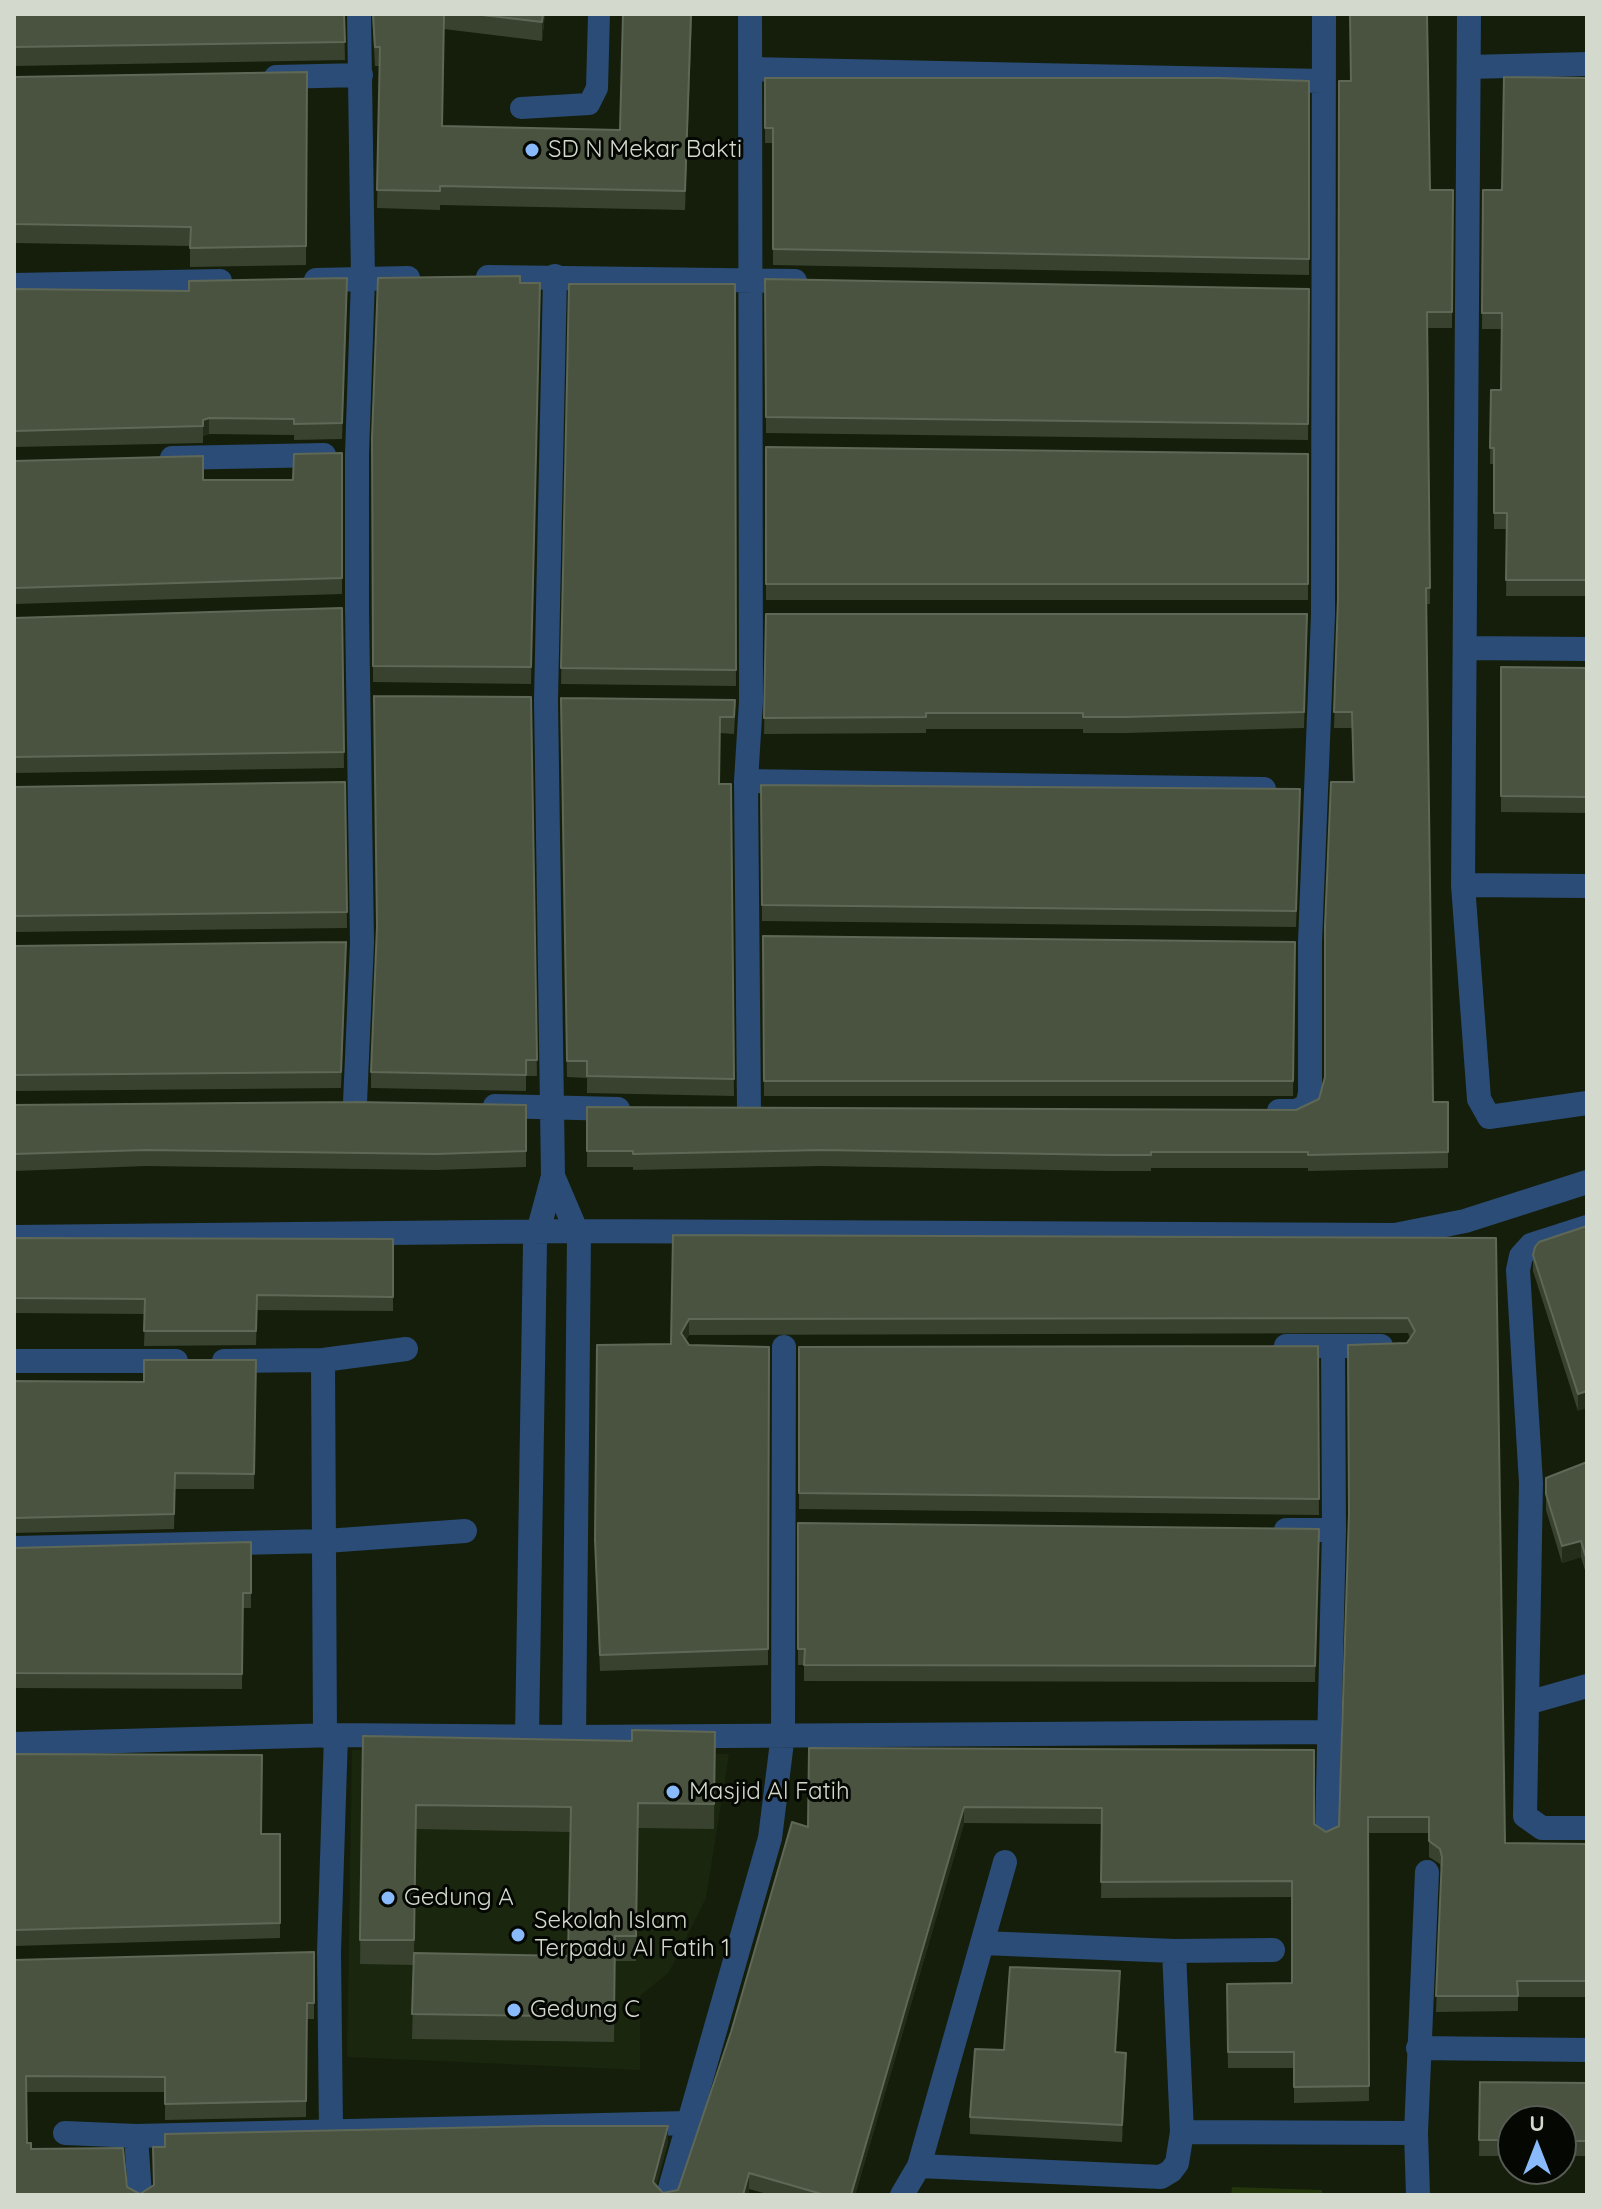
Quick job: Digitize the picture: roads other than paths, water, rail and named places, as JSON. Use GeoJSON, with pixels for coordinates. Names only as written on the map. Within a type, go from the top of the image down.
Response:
{"type":"FeatureCollection","features":[{"type":"Feature","properties":{"kind":"street"},"geometry":{"type":"LineString","coordinates":[[355,1103],[362,943],[357,609],[357,454],[363,279],[359,14]]}},
{"type":"Feature","properties":{"kind":"street"},"geometry":{"type":"LineString","coordinates":[[749,1111],[757,936],[746,781],[751,701],[749,615],[759,448],[751,280],[750,14]]}},
{"type":"Feature","properties":{"kind":"street"},"geometry":{"type":"LineString","coordinates":[[1249,1111],[1296,1111],[1307,1106],[1310,1093],[1310,942],[1323,615],[1324,455],[1314,290],[1324,14]]}},
{"type":"Feature","properties":{"kind":"street"},"geometry":{"type":"LineString","coordinates":[[1469,14],[1463,885],[1479,1099],[1484,1113],[1496,1117],[1587,1103]]}},
{"type":"Feature","properties":{"kind":"street"},"geometry":{"type":"LineString","coordinates":[[1469,67],[1587,64]]}},
{"type":"Feature","properties":{"kind":"street"},"geometry":{"type":"LineString","coordinates":[[750,69],[1323,81]]}},
{"type":"Feature","properties":{"kind":"street"},"geometry":{"type":"LineString","coordinates":[[250,77],[361,75]]}},
{"type":"Feature","properties":{"kind":"street"},"geometry":{"type":"LineString","coordinates":[[527,1737],[536,1231],[553,1176],[546,700],[555,276]]}},
{"type":"Feature","properties":{"kind":"street"},"geometry":{"type":"LineString","coordinates":[[459,278],[555,276],[814,281]]}},
{"type":"Feature","properties":{"kind":"street"},"geometry":{"type":"LineString","coordinates":[[300,280],[427,278]]}},
{"type":"Feature","properties":{"kind":"street"},"geometry":{"type":"LineString","coordinates":[[14,285],[236,281]]}},
{"type":"Feature","properties":{"kind":"street"},"geometry":{"type":"LineString","coordinates":[[154,459],[357,454]]}},
{"type":"Feature","properties":{"kind":"street"},"geometry":{"type":"LineString","coordinates":[[1292,455],[1324,455]]}},
{"type":"Feature","properties":{"kind":"street"},"geometry":{"type":"LineString","coordinates":[[326,610],[357,609]]}},
{"type":"Feature","properties":{"kind":"street"},"geometry":{"type":"LineString","coordinates":[[749,615],[781,615]]}},
{"type":"Feature","properties":{"kind":"street"},"geometry":{"type":"LineString","coordinates":[[1291,615],[1323,615]]}},
{"type":"Feature","properties":{"kind":"street"},"geometry":{"type":"LineString","coordinates":[[1466,648],[1587,649]]}},
{"type":"Feature","properties":{"kind":"street"},"geometry":{"type":"LineString","coordinates":[[359,697],[390,698]]}},
{"type":"Feature","properties":{"kind":"street"},"geometry":{"type":"LineString","coordinates":[[515,699],[578,700]]}},
{"type":"Feature","properties":{"kind":"street"},"geometry":{"type":"LineString","coordinates":[[719,700],[751,701]]}},
{"type":"Feature","properties":{"kind":"street"},"geometry":{"type":"LineString","coordinates":[[746,781],[1318,790]]}},
{"type":"Feature","properties":{"kind":"street"},"geometry":{"type":"LineString","coordinates":[[330,784],[361,783]]}},
{"type":"Feature","properties":{"kind":"street"},"geometry":{"type":"LineString","coordinates":[[1463,885],[1587,886]]}},
{"type":"Feature","properties":{"kind":"street"},"geometry":{"type":"LineString","coordinates":[[1279,942],[1310,942]]}},
{"type":"Feature","properties":{"kind":"street"},"geometry":{"type":"LineString","coordinates":[[330,944],[362,943]]}},
{"type":"Feature","properties":{"kind":"street"},"geometry":{"type":"LineString","coordinates":[[324,1103],[385,1104]]}},
{"type":"Feature","properties":{"kind":"street"},"geometry":{"type":"LineString","coordinates":[[477,1106],[644,1109]]}},
{"type":"Feature","properties":{"kind":"street"},"geometry":{"type":"LineString","coordinates":[[719,1110],[781,1111]]}},
{"type":"Feature","properties":{"kind":"street"},"geometry":{"type":"LineString","coordinates":[[553,1176],[578,1231],[574,1737]]}},
{"type":"Feature","properties":{"kind":"street"},"geometry":{"type":"LineString","coordinates":[[14,1237],[536,1231],[1395,1235],[1453,1224],[1587,1182]]}},
{"type":"Feature","properties":{"kind":"street"},"geometry":{"type":"LineString","coordinates":[[1587,1227],[1531,1245],[1521,1256],[1518,1270],[1531,1483],[1525,1816],[1542,1828],[1587,1828]]}},
{"type":"Feature","properties":{"kind":"street"},"geometry":{"type":"LineString","coordinates":[[1255,1346],[1400,1346]]}},
{"type":"Feature","properties":{"kind":"street"},"geometry":{"type":"LineString","coordinates":[[1327,1833],[1334,1530],[1333,1346]]}},
{"type":"Feature","properties":{"kind":"street"},"geometry":{"type":"LineString","coordinates":[[755,1347],[815,1347]]}},
{"type":"Feature","properties":{"kind":"street"},"geometry":{"type":"LineString","coordinates":[[668,2195],[770,1838],[783,1734],[784,1347]]}},
{"type":"Feature","properties":{"kind":"street"},"geometry":{"type":"LineString","coordinates":[[14,1361],[323,1360],[406,1349]]}},
{"type":"Feature","properties":{"kind":"street"},"geometry":{"type":"LineString","coordinates":[[536,1352],[577,1351]]}},
{"type":"Feature","properties":{"kind":"street"},"geometry":{"type":"LineString","coordinates":[[323,1360],[330,1736],[331,2130]]}},
{"type":"Feature","properties":{"kind":"street"},"geometry":{"type":"LineString","coordinates":[[1531,1483],[1559,1474]]}},
{"type":"Feature","properties":{"kind":"street"},"geometry":{"type":"LineString","coordinates":[[784,1524],[815,1524]]}},
{"type":"Feature","properties":{"kind":"street"},"geometry":{"type":"LineString","coordinates":[[1256,1529],[1334,1530]]}},
{"type":"Feature","properties":{"kind":"street"},"geometry":{"type":"LineString","coordinates":[[14,1548],[326,1541],[465,1531]]}},
{"type":"Feature","properties":{"kind":"street"},"geometry":{"type":"LineString","coordinates":[[1527,1703],[1587,1686]]}},
{"type":"Feature","properties":{"kind":"street"},"geometry":{"type":"LineString","coordinates":[[14,1744],[330,1736],[1328,1732]]}},
{"type":"Feature","properties":{"kind":"street"},"geometry":{"type":"LineString","coordinates":[[902,2195],[919,2166],[1005,1862]]}},
{"type":"Feature","properties":{"kind":"street"},"geometry":{"type":"LineString","coordinates":[[1418,2195],[1418,2048],[1427,1872]]}},
{"type":"Feature","properties":{"kind":"street"},"geometry":{"type":"LineString","coordinates":[[983,1943],[1174,1951],[1273,1950]]}},
{"type":"Feature","properties":{"kind":"street"},"geometry":{"type":"LineString","coordinates":[[919,2166],[1161,2177],[1177,2163],[1182,2132],[1174,1951]]}},
{"type":"Feature","properties":{"kind":"street"},"geometry":{"type":"LineString","coordinates":[[298,1953],[329,1952]]}},
{"type":"Feature","properties":{"kind":"street"},"geometry":{"type":"LineString","coordinates":[[1418,2048],[1587,2050]]}},
{"type":"Feature","properties":{"kind":"street"},"geometry":{"type":"LineString","coordinates":[[65,2133],[136,2136],[687,2123]]}},
{"type":"Feature","properties":{"kind":"street"},"geometry":{"type":"LineString","coordinates":[[1182,2132],[1416,2133]]}},
{"type":"Feature","properties":{"kind":"street"},"geometry":{"type":"LineString","coordinates":[[136,2136],[140,2195]]}},
{"type":"Feature","properties":{"kind":"lane"},"geometry":{"type":"LineString","coordinates":[[521,108],[589,104],[597,88],[599,14]]}},
{"type":"Feature","properties":{"kind":"place","name":"SD N Mekar Bakti"},"geometry":{"type":"Point","coordinates":[532,150]}},
{"type":"Feature","properties":{"kind":"place","name":"Masjid Al Fatih"},"geometry":{"type":"Point","coordinates":[673,1792]}},
{"type":"Feature","properties":{"kind":"place","name":"Gedung A"},"geometry":{"type":"Point","coordinates":[388,1898]}},
{"type":"Feature","properties":{"kind":"place","name":"Sekolah Islam Terpadu Al Fatih 1"},"geometry":{"type":"Point","coordinates":[518,1935]}},
{"type":"Feature","properties":{"kind":"place","name":"Gedung C"},"geometry":{"type":"Point","coordinates":[514,2010]}}]}
